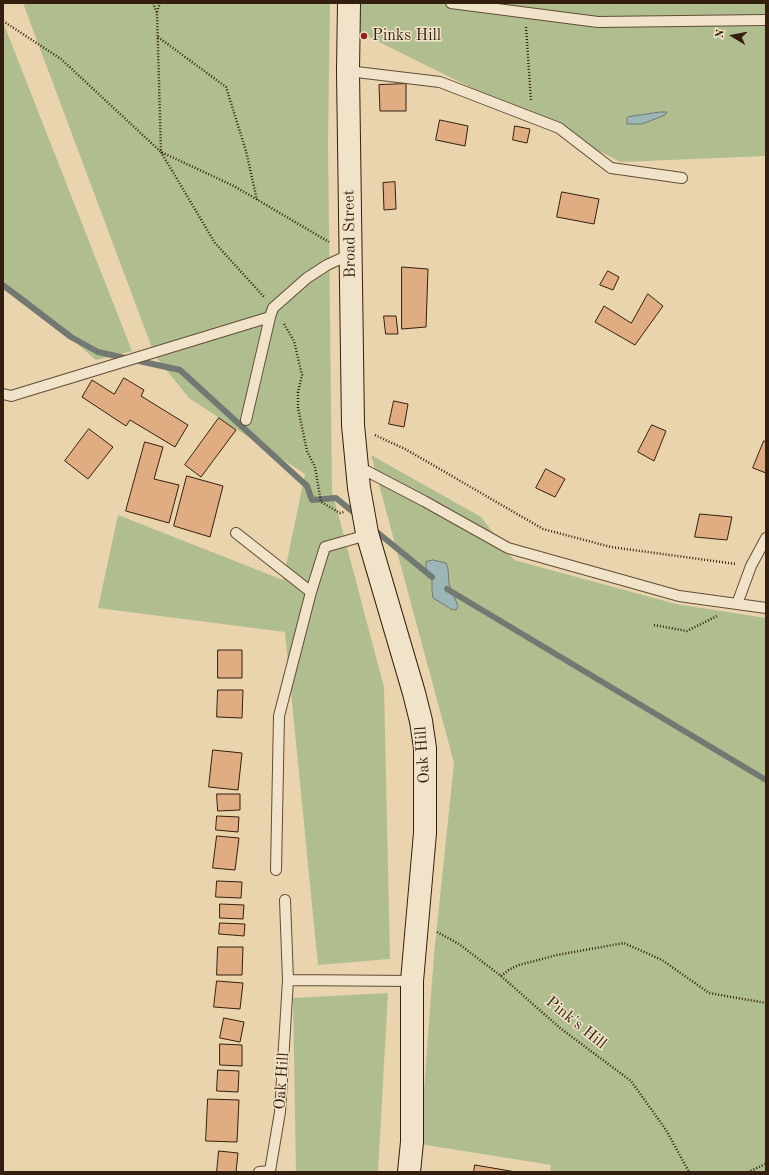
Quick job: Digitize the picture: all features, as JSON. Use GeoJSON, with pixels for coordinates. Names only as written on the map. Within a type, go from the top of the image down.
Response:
{"type":"FeatureCollection","features":[{"type":"Feature","properties":{"kind":"street","name":"Broad Street"},"geometry":{"type":"LineString","coordinates":[[349,3],[348,71],[353,425],[357,466]]}},
{"type":"Feature","properties":{"kind":"street","name":"Oak Hill"},"geometry":{"type":"LineString","coordinates":[[357,466],[367,534],[416,700],[425,748],[425,833],[412,981],[412,1142],[409,1172]]}},
{"type":"Feature","properties":{"kind":"lane"},"geometry":{"type":"LineString","coordinates":[[451,3],[598,22],[766,20]]}},
{"type":"Feature","properties":{"kind":"lane"},"geometry":{"type":"LineString","coordinates":[[348,71],[440,82],[560,128],[611,168],[682,178]]}},
{"type":"Feature","properties":{"kind":"lane"},"geometry":{"type":"LineString","coordinates":[[3,394],[11,396],[272,312],[307,278],[327,265],[351,254]]}},
{"type":"Feature","properties":{"kind":"lane"},"geometry":{"type":"LineString","coordinates":[[246,420],[272,312]]}},
{"type":"Feature","properties":{"kind":"lane"},"geometry":{"type":"LineString","coordinates":[[357,466],[424,501],[508,548],[679,596],[766,608]]}},
{"type":"Feature","properties":{"kind":"lane"},"geometry":{"type":"LineString","coordinates":[[236,533],[311,592]]}},
{"type":"Feature","properties":{"kind":"lane"},"geometry":{"type":"LineString","coordinates":[[276,870],[278,716],[311,592],[325,547],[367,534]]}},
{"type":"Feature","properties":{"kind":"lane"},"geometry":{"type":"LineString","coordinates":[[737,604],[751,566],[766,538]]}},
{"type":"Feature","properties":{"kind":"lane","name":"Oak Hill"},"geometry":{"type":"LineString","coordinates":[[259,1172],[270,1171],[280,1112],[288,980],[285,900]]}},
{"type":"Feature","properties":{"kind":"lane"},"geometry":{"type":"LineString","coordinates":[[288,980],[412,981]]}},
{"type":"Feature","properties":{"kind":"path"},"geometry":{"type":"LineString","coordinates":[[153,3],[157,13]]}},
{"type":"Feature","properties":{"kind":"path"},"geometry":{"type":"LineString","coordinates":[[160,3],[157,13],[161,152]]}},
{"type":"Feature","properties":{"kind":"path"},"geometry":{"type":"LineString","coordinates":[[525,13],[532,117]]}},
{"type":"Feature","properties":{"kind":"path"},"geometry":{"type":"LineString","coordinates":[[3,20],[61,59],[161,152],[215,243],[294,341],[302,375],[298,392],[298,408],[307,451],[315,467],[321,502]]}},
{"type":"Feature","properties":{"kind":"path"},"geometry":{"type":"LineString","coordinates":[[158,36],[226,87],[246,151],[257,200]]}},
{"type":"Feature","properties":{"kind":"path"},"geometry":{"type":"LineString","coordinates":[[161,152],[234,186],[351,254]]}},
{"type":"Feature","properties":{"kind":"path"},"geometry":{"type":"LineString","coordinates":[[353,425],[407,450],[543,529],[611,547],[751,566]]}},
{"type":"Feature","properties":{"kind":"path"},"geometry":{"type":"LineString","coordinates":[[654,625],[687,631],[716,617],[726,602]]}},
{"type":"Feature","properties":{"kind":"path","name":"Pink's Hill"},"geometry":{"type":"LineString","coordinates":[[417,922],[459,944],[501,976],[560,1028],[631,1081],[666,1130],[689,1172]]}},
{"type":"Feature","properties":{"kind":"path"},"geometry":{"type":"LineString","coordinates":[[501,976],[510,969],[519,965],[558,954],[624,943],[662,960],[709,993],[766,1003]]}},
{"type":"Feature","properties":{"kind":"path"},"geometry":{"type":"LineString","coordinates":[[748,1172],[766,1164]]}},
{"type":"Feature","properties":{"kind":"green space"},"geometry":{"type":"Polygon","coordinates":[[[23,3],[330,3],[328,143],[332,491],[384,687],[390,959],[318,965],[285,632],[98,608],[118,515],[283,580],[305,474],[189,398],[155,356],[23,3]]]}},
{"type":"Feature","properties":{"kind":"green space"},"geometry":{"type":"Polygon","coordinates":[[[360,3],[766,3],[766,156],[621,162],[359,32],[360,3]]]}},
{"type":"Feature","properties":{"kind":"green space"},"geometry":{"type":"Polygon","coordinates":[[[3,22],[132,351],[96,360],[3,280],[3,22]]]}},
{"type":"Feature","properties":{"kind":"green space"},"geometry":{"type":"Polygon","coordinates":[[[371,455],[481,517],[514,560],[676,604],[766,618],[766,1172],[550,1172],[551,1165],[420,1144],[434,955],[454,763],[371,455]]]}},
{"type":"Feature","properties":{"kind":"green space"},"geometry":{"type":"Polygon","coordinates":[[[388,993],[378,1172],[296,1172],[293,998],[388,993]]]}},
{"type":"Feature","properties":{"kind":"water"},"geometry":{"type":"Polygon","coordinates":[[[667,112],[665,115],[642,124],[627,124],[628,117],[667,112]]]}},
{"type":"Feature","properties":{"kind":"water"},"geometry":{"type":"Polygon","coordinates":[[[433,560],[446,563],[449,584],[458,606],[456,610],[451,609],[433,598],[432,579],[426,574],[426,562],[433,560]]]}},
{"type":"Feature","properties":{"kind":"building"},"geometry":{"type":"Polygon","coordinates":[[[406,84],[406,111],[380,111],[379,85],[406,84]]]}},
{"type":"Feature","properties":{"kind":"building"},"geometry":{"type":"Polygon","coordinates":[[[440,120],[468,126],[465,146],[436,140],[440,120]]]}},
{"type":"Feature","properties":{"kind":"building"},"geometry":{"type":"Polygon","coordinates":[[[515,126],[530,129],[527,143],[513,140],[515,126]]]}},
{"type":"Feature","properties":{"kind":"building"},"geometry":{"type":"Polygon","coordinates":[[[395,182],[396,209],[384,210],[383,183],[395,182]]]}},
{"type":"Feature","properties":{"kind":"building"},"geometry":{"type":"Polygon","coordinates":[[[562,192],[599,199],[594,224],[557,217],[562,192]]]}},
{"type":"Feature","properties":{"kind":"building"},"geometry":{"type":"Polygon","coordinates":[[[402,267],[428,269],[426,327],[402,329],[402,267]]]}},
{"type":"Feature","properties":{"kind":"building"},"geometry":{"type":"Polygon","coordinates":[[[608,271],[619,277],[613,290],[600,285],[608,271]]]}},
{"type":"Feature","properties":{"kind":"building"},"geometry":{"type":"Polygon","coordinates":[[[648,294],[663,306],[635,345],[595,322],[604,306],[631,323],[648,294]]]}},
{"type":"Feature","properties":{"kind":"building"},"geometry":{"type":"Polygon","coordinates":[[[384,316],[396,316],[398,334],[386,334],[384,316]]]}},
{"type":"Feature","properties":{"kind":"building"},"geometry":{"type":"Polygon","coordinates":[[[124,378],[144,390],[141,396],[188,425],[175,447],[130,420],[126,426],[82,397],[92,380],[114,394],[124,378]]]}},
{"type":"Feature","properties":{"kind":"building"},"geometry":{"type":"Polygon","coordinates":[[[394,401],[408,404],[404,427],[389,424],[394,401]]]}},
{"type":"Feature","properties":{"kind":"building"},"geometry":{"type":"Polygon","coordinates":[[[219,418],[236,430],[201,477],[185,465],[219,418]]]}},
{"type":"Feature","properties":{"kind":"building"},"geometry":{"type":"Polygon","coordinates":[[[652,425],[666,431],[654,461],[638,452],[652,425]]]}},
{"type":"Feature","properties":{"kind":"building"},"geometry":{"type":"Polygon","coordinates":[[[89,429],[113,447],[88,479],[65,461],[89,429]]]}},
{"type":"Feature","properties":{"kind":"building"},"geometry":{"type":"Polygon","coordinates":[[[764,441],[766,442],[766,473],[753,468],[764,441]]]}},
{"type":"Feature","properties":{"kind":"building"},"geometry":{"type":"Polygon","coordinates":[[[145,442],[163,447],[154,479],[179,485],[169,523],[126,511],[145,442]]]}},
{"type":"Feature","properties":{"kind":"building"},"geometry":{"type":"Polygon","coordinates":[[[546,469],[565,479],[555,497],[536,488],[546,469]]]}},
{"type":"Feature","properties":{"kind":"building"},"geometry":{"type":"Polygon","coordinates":[[[187,476],[223,486],[210,537],[174,526],[187,476]]]}},
{"type":"Feature","properties":{"kind":"building"},"geometry":{"type":"Polygon","coordinates":[[[700,514],[732,517],[727,540],[695,537],[700,514]]]}},
{"type":"Feature","properties":{"kind":"building"},"geometry":{"type":"Polygon","coordinates":[[[218,650],[242,650],[242,678],[218,678],[218,650]]]}},
{"type":"Feature","properties":{"kind":"building"},"geometry":{"type":"Polygon","coordinates":[[[218,690],[243,690],[242,718],[217,717],[218,690]]]}},
{"type":"Feature","properties":{"kind":"building"},"geometry":{"type":"Polygon","coordinates":[[[213,750],[242,753],[238,790],[209,787],[213,750]]]}},
{"type":"Feature","properties":{"kind":"building"},"geometry":{"type":"Polygon","coordinates":[[[217,794],[240,794],[240,810],[218,811],[217,794]]]}},
{"type":"Feature","properties":{"kind":"building"},"geometry":{"type":"Polygon","coordinates":[[[217,816],[239,817],[238,832],[216,830],[217,816]]]}},
{"type":"Feature","properties":{"kind":"building"},"geometry":{"type":"Polygon","coordinates":[[[217,836],[239,838],[235,870],[213,868],[217,836]]]}},
{"type":"Feature","properties":{"kind":"building"},"geometry":{"type":"Polygon","coordinates":[[[217,881],[242,882],[241,898],[216,897],[217,881]]]}},
{"type":"Feature","properties":{"kind":"building"},"geometry":{"type":"Polygon","coordinates":[[[220,904],[244,905],[243,919],[220,918],[220,904]]]}},
{"type":"Feature","properties":{"kind":"building"},"geometry":{"type":"Polygon","coordinates":[[[220,923],[245,924],[244,936],[219,934],[220,923]]]}},
{"type":"Feature","properties":{"kind":"building"},"geometry":{"type":"Polygon","coordinates":[[[218,947],[243,947],[242,975],[217,975],[218,947]]]}},
{"type":"Feature","properties":{"kind":"building"},"geometry":{"type":"Polygon","coordinates":[[[217,981],[243,983],[240,1009],[214,1007],[217,981]]]}},
{"type":"Feature","properties":{"kind":"building"},"geometry":{"type":"Polygon","coordinates":[[[224,1018],[244,1022],[240,1042],[220,1038],[224,1018]]]}},
{"type":"Feature","properties":{"kind":"building"},"geometry":{"type":"Polygon","coordinates":[[[220,1044],[242,1045],[242,1066],[220,1065],[220,1044]]]}},
{"type":"Feature","properties":{"kind":"building"},"geometry":{"type":"Polygon","coordinates":[[[218,1070],[239,1071],[238,1092],[217,1091],[218,1070]]]}},
{"type":"Feature","properties":{"kind":"building"},"geometry":{"type":"Polygon","coordinates":[[[208,1099],[239,1100],[237,1142],[206,1141],[208,1099]]]}},
{"type":"Feature","properties":{"kind":"building"},"geometry":{"type":"Polygon","coordinates":[[[219,1151],[238,1153],[236,1172],[217,1172],[219,1151]]]}},
{"type":"Feature","properties":{"kind":"building"},"geometry":{"type":"Polygon","coordinates":[[[475,1165],[516,1172],[474,1172],[475,1165]]]}},
{"type":"Feature","properties":{"kind":"waterway"},"geometry":{"type":"LineString","coordinates":[[3,285],[71,337],[98,352],[180,370],[307,486],[312,500],[336,498],[358,516]]}},
{"type":"Feature","properties":{"kind":"waterway"},"geometry":{"type":"LineString","coordinates":[[372,528],[432,577]]}},
{"type":"Feature","properties":{"kind":"waterway"},"geometry":{"type":"LineString","coordinates":[[447,589],[766,780]]}},
{"type":"Feature","properties":{"kind":"place","name":"Pinks Hill"},"geometry":{"type":"Point","coordinates":[364,36]}}]}
